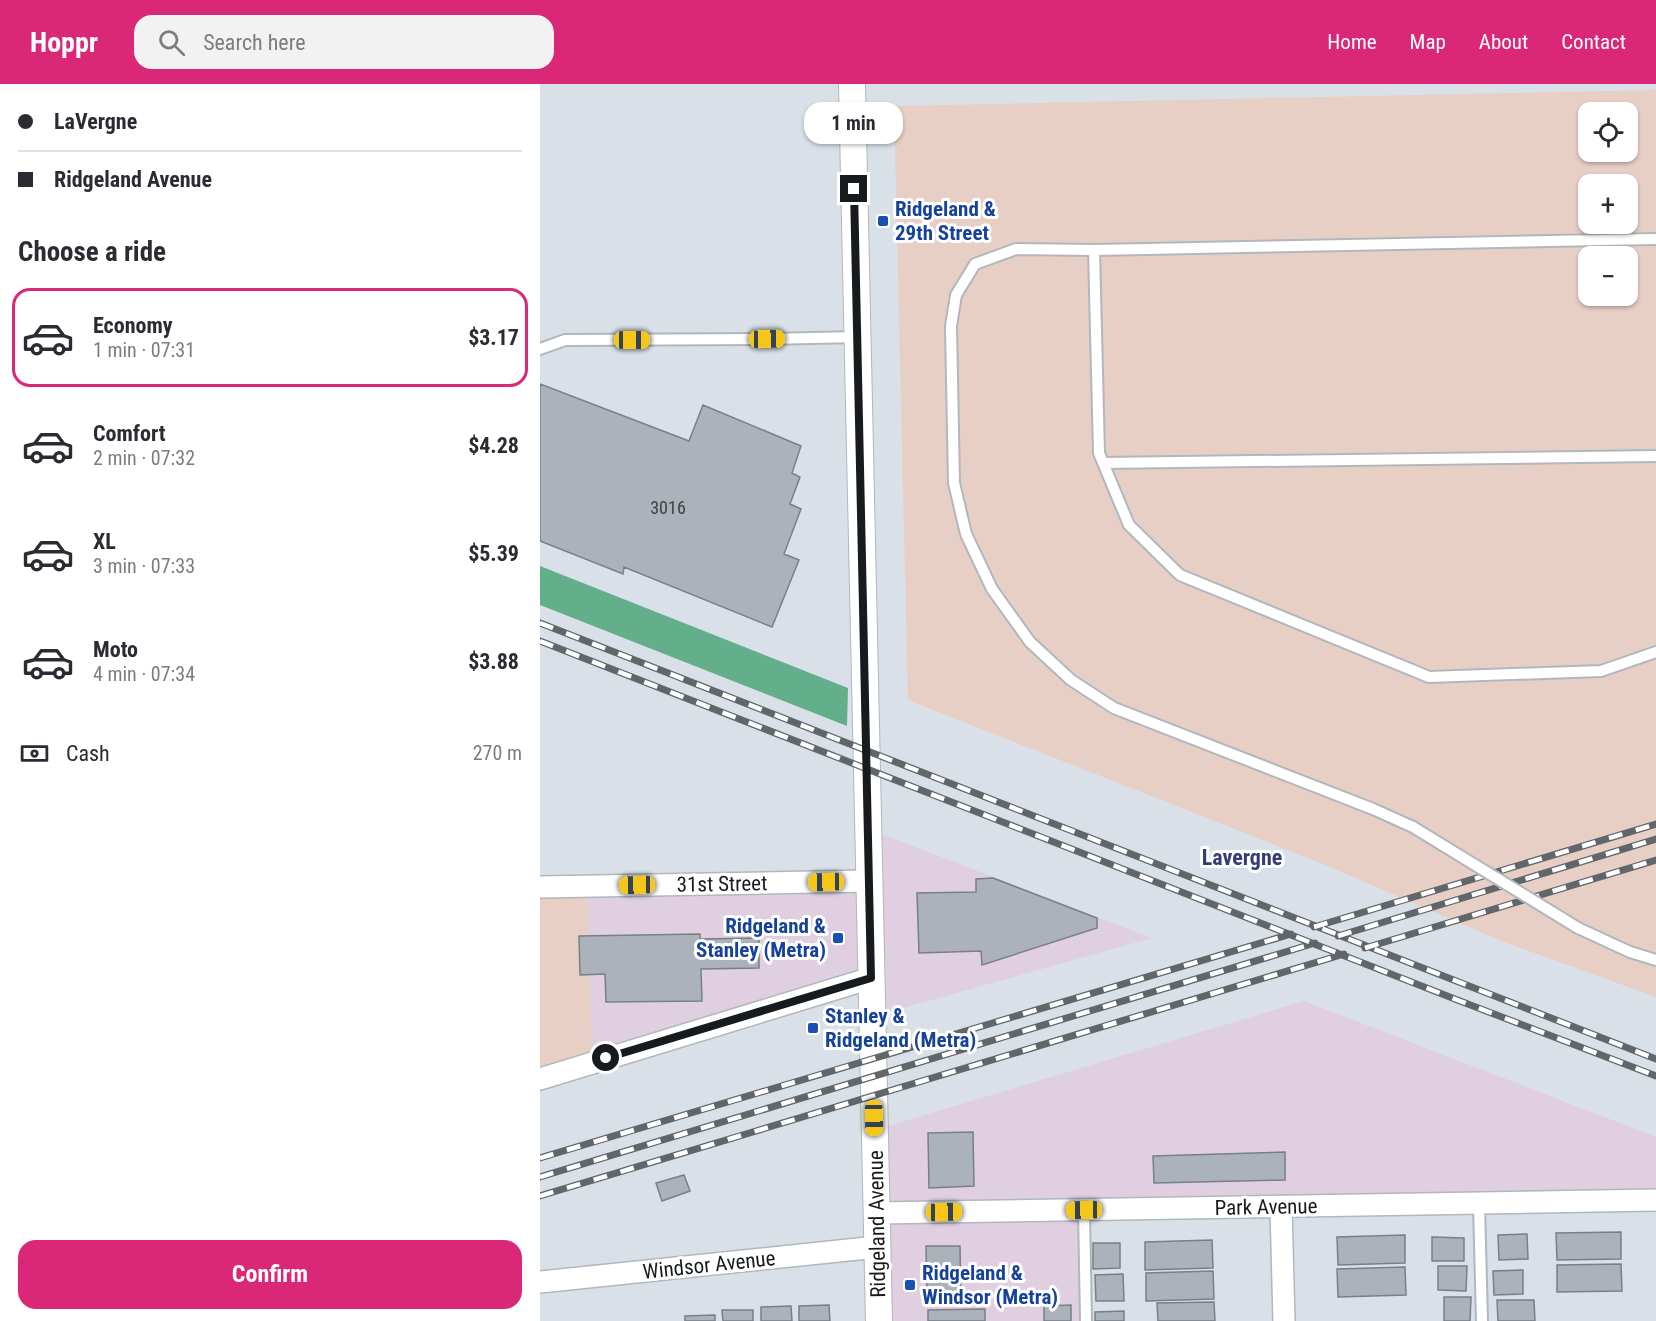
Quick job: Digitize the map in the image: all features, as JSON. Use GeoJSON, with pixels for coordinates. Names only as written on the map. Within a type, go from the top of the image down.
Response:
{"type":"FeatureCollection","features":[{"type":"Feature","properties":{"kind":"street","name":"Ridgeland Avenue"},"geometry":{"type":"LineString","coordinates":[[852,84],[879,1321]]}},
{"type":"Feature","properties":{"kind":"street","name":"31st Street"},"geometry":{"type":"LineString","coordinates":[[540,887],[869,881]]}},
{"type":"Feature","properties":{"kind":"street"},"geometry":{"type":"LineString","coordinates":[[540,1079],[871,978]]}},
{"type":"Feature","properties":{"kind":"street","name":"Park Avenue"},"geometry":{"type":"LineString","coordinates":[[876,1213],[1656,1200]]}},
{"type":"Feature","properties":{"kind":"street"},"geometry":{"type":"LineString","coordinates":[[1281,1207],[1284,1321]]}},
{"type":"Feature","properties":{"kind":"street","name":"Windsor Avenue"},"geometry":{"type":"LineString","coordinates":[[540,1282],[877,1247]]}},
{"type":"Feature","properties":{"kind":"lane"},"geometry":{"type":"LineString","coordinates":[[1656,239],[1094,250],[1016,249],[975,264],[956,295],[951,326],[954,483],[966,534],[992,589],[1030,642],[1071,680],[1114,708],[1373,809],[1413,827],[1578,928],[1630,952],[1656,960]]}},
{"type":"Feature","properties":{"kind":"lane"},"geometry":{"type":"LineString","coordinates":[[1094,250],[1099,453],[1129,525],[1180,575],[1430,677],[1601,671],[1656,652]]}},
{"type":"Feature","properties":{"kind":"lane"},"geometry":{"type":"LineString","coordinates":[[540,349],[565,340],[857,337]]}},
{"type":"Feature","properties":{"kind":"lane"},"geometry":{"type":"LineString","coordinates":[[1103,463],[1656,456]]}},
{"type":"Feature","properties":{"kind":"lane"},"geometry":{"type":"LineString","coordinates":[[1479,1204],[1482,1321]]}},
{"type":"Feature","properties":{"kind":"lane"},"geometry":{"type":"LineString","coordinates":[[1084,1210],[1086,1321]]}},
{"type":"Feature","properties":{"kind":"shaded area"},"geometry":{"type":"Polygon","coordinates":[[[1656,90],[1656,997],[1501,941],[1323,864],[908,700],[894,106],[1656,90]]]}},
{"type":"Feature","properties":{"kind":"shaded area"},"geometry":{"type":"Polygon","coordinates":[[[874,831],[1152,938],[878,1015],[877,973],[592,1054],[587,892],[876,884],[874,831]]]}},
{"type":"Feature","properties":{"kind":"shaded area"},"geometry":{"type":"Polygon","coordinates":[[[587,892],[592,1054],[540,1071],[540,893],[587,892]]]}},
{"type":"Feature","properties":{"kind":"shaded area"},"geometry":{"type":"Polygon","coordinates":[[[1304,1001],[1656,1137],[1656,1194],[886,1206],[885,1127],[1304,1001]]]}},
{"type":"Feature","properties":{"kind":"shaded area"},"geometry":{"type":"Polygon","coordinates":[[[1079,1215],[1082,1321],[886,1321],[884,1219],[1079,1215]]]}},
{"type":"Feature","properties":{"kind":"green space"},"geometry":{"type":"Polygon","coordinates":[[[540,566],[848,688],[847,726],[540,605],[540,566]]]}},
{"type":"Feature","properties":{"kind":"building"},"geometry":{"type":"Polygon","coordinates":[[[540,384],[689,441],[703,405],[801,446],[792,473],[800,477],[790,504],[801,509],[784,554],[799,560],[772,627],[624,567],[623,574],[540,541],[540,384]]]}},
{"type":"Feature","properties":{"kind":"building"},"geometry":{"type":"Polygon","coordinates":[[[993,878],[1097,918],[1097,928],[982,965],[981,951],[919,953],[917,893],[976,892],[976,879],[993,878]]]}},
{"type":"Feature","properties":{"kind":"building"},"geometry":{"type":"Polygon","coordinates":[[[700,934],[700,939],[759,938],[759,968],[701,969],[702,1001],[606,1002],[605,974],[580,975],[579,936],[700,934]]]}},
{"type":"Feature","properties":{"kind":"building"},"geometry":{"type":"Polygon","coordinates":[[[973,1132],[974,1186],[929,1188],[928,1133],[973,1132]]]}},
{"type":"Feature","properties":{"kind":"building"},"geometry":{"type":"Polygon","coordinates":[[[1285,1152],[1285,1180],[1154,1183],[1153,1156],[1285,1152]]]}},
{"type":"Feature","properties":{"kind":"building"},"geometry":{"type":"Polygon","coordinates":[[[684,1175],[690,1191],[662,1201],[656,1183],[684,1175]]]}},
{"type":"Feature","properties":{"kind":"building"},"geometry":{"type":"Polygon","coordinates":[[[1621,1232],[1621,1259],[1557,1260],[1556,1233],[1621,1232]]]}},
{"type":"Feature","properties":{"kind":"building"},"geometry":{"type":"Polygon","coordinates":[[[1527,1234],[1528,1259],[1499,1260],[1498,1235],[1527,1234]]]}},
{"type":"Feature","properties":{"kind":"building"},"geometry":{"type":"Polygon","coordinates":[[[1405,1235],[1405,1263],[1338,1265],[1337,1237],[1405,1235]]]}},
{"type":"Feature","properties":{"kind":"building"},"geometry":{"type":"Polygon","coordinates":[[[1432,1237],[1464,1238],[1464,1261],[1432,1261],[1432,1237]]]}},
{"type":"Feature","properties":{"kind":"building"},"geometry":{"type":"Polygon","coordinates":[[[1212,1240],[1213,1268],[1145,1270],[1145,1242],[1212,1240]]]}},
{"type":"Feature","properties":{"kind":"building"},"geometry":{"type":"Polygon","coordinates":[[[1093,1243],[1120,1243],[1120,1268],[1093,1269],[1093,1243]]]}},
{"type":"Feature","properties":{"kind":"building"},"geometry":{"type":"Polygon","coordinates":[[[926,1246],[960,1246],[961,1302],[927,1302],[926,1246]]]}},
{"type":"Feature","properties":{"kind":"building"},"geometry":{"type":"Polygon","coordinates":[[[1621,1264],[1622,1291],[1557,1292],[1557,1265],[1621,1264]]]}},
{"type":"Feature","properties":{"kind":"building"},"geometry":{"type":"Polygon","coordinates":[[[1438,1266],[1467,1266],[1466,1291],[1438,1290],[1438,1266]]]}},
{"type":"Feature","properties":{"kind":"building"},"geometry":{"type":"Polygon","coordinates":[[[1405,1267],[1406,1295],[1338,1297],[1337,1269],[1405,1267]]]}},
{"type":"Feature","properties":{"kind":"building"},"geometry":{"type":"Polygon","coordinates":[[[1523,1270],[1523,1294],[1494,1295],[1493,1271],[1523,1270]]]}},
{"type":"Feature","properties":{"kind":"building"},"geometry":{"type":"Polygon","coordinates":[[[1213,1271],[1214,1299],[1146,1301],[1146,1273],[1213,1271]]]}},
{"type":"Feature","properties":{"kind":"building"},"geometry":{"type":"Polygon","coordinates":[[[1123,1274],[1124,1301],[1096,1301],[1095,1275],[1123,1274]]]}},
{"type":"Feature","properties":{"kind":"building"},"geometry":{"type":"Polygon","coordinates":[[[1444,1297],[1471,1297],[1470,1321],[1444,1321],[1444,1297]]]}},
{"type":"Feature","properties":{"kind":"building"},"geometry":{"type":"Polygon","coordinates":[[[1497,1300],[1534,1300],[1535,1321],[1498,1321],[1497,1300]]]}},
{"type":"Feature","properties":{"kind":"building"},"geometry":{"type":"Polygon","coordinates":[[[1214,1302],[1215,1321],[1158,1321],[1157,1303],[1214,1302]]]}},
{"type":"Feature","properties":{"kind":"building"},"geometry":{"type":"Polygon","coordinates":[[[829,1305],[830,1321],[799,1321],[799,1306],[829,1305]]]}},
{"type":"Feature","properties":{"kind":"building"},"geometry":{"type":"Polygon","coordinates":[[[1071,1305],[1071,1321],[1044,1321],[1044,1306],[1071,1305]]]}},
{"type":"Feature","properties":{"kind":"building"},"geometry":{"type":"Polygon","coordinates":[[[791,1306],[792,1321],[761,1321],[761,1307],[791,1306]]]}},
{"type":"Feature","properties":{"kind":"building"},"geometry":{"type":"Polygon","coordinates":[[[985,1309],[985,1321],[928,1321],[928,1310],[985,1309]]]}},
{"type":"Feature","properties":{"kind":"building"},"geometry":{"type":"Polygon","coordinates":[[[722,1310],[753,1310],[753,1321],[723,1321],[722,1310]]]}},
{"type":"Feature","properties":{"kind":"building"},"geometry":{"type":"Polygon","coordinates":[[[1124,1311],[1124,1321],[1095,1321],[1095,1312],[1124,1311]]]}},
{"type":"Feature","properties":{"kind":"building"},"geometry":{"type":"Polygon","coordinates":[[[715,1315],[715,1321],[685,1321],[685,1316],[715,1315]]]}},
{"type":"Feature","properties":{"kind":"railway"},"geometry":{"type":"LineString","coordinates":[[540,623],[1656,1059]]}},
{"type":"Feature","properties":{"kind":"railway"},"geometry":{"type":"LineString","coordinates":[[540,641],[1656,1076]]}},
{"type":"Feature","properties":{"kind":"railway"},"geometry":{"type":"LineString","coordinates":[[1314,927],[1656,824]]}},
{"type":"Feature","properties":{"kind":"railway"},"geometry":{"type":"LineString","coordinates":[[1338,936],[1656,839]]}},
{"type":"Feature","properties":{"kind":"railway"},"geometry":{"type":"LineString","coordinates":[[1365,948],[1656,860]]}},
{"type":"Feature","properties":{"kind":"railway"},"geometry":{"type":"LineString","coordinates":[[540,1158],[1291,934]]}},
{"type":"Feature","properties":{"kind":"railway"},"geometry":{"type":"LineString","coordinates":[[540,1177],[1315,943]]}},
{"type":"Feature","properties":{"kind":"railway"},"geometry":{"type":"LineString","coordinates":[[540,1196],[1344,954]]}},
{"type":"Feature","properties":{"kind":"place","name":"Ridgeland & 29th Street"},"geometry":{"type":"Point","coordinates":[883,221]}},
{"type":"Feature","properties":{"kind":"place","name":"Ridgeland & Stanley (Metra)"},"geometry":{"type":"Point","coordinates":[838,938]}},
{"type":"Feature","properties":{"kind":"place","name":"Stanley & Ridgeland (Metra)"},"geometry":{"type":"Point","coordinates":[813,1028]}},
{"type":"Feature","properties":{"kind":"place","name":"Ridgeland & Windsor (Metra)"},"geometry":{"type":"Point","coordinates":[910,1285]}},
{"type":"Feature","properties":{"kind":"district","name":"Lavergne"},"geometry":{"type":"Point","coordinates":[1242,857]}},
{"type":"Feature","properties":{"kind":"route"},"geometry":{"type":"LineString","coordinates":[[606,1058],[871,978],[854,189]]}}]}
